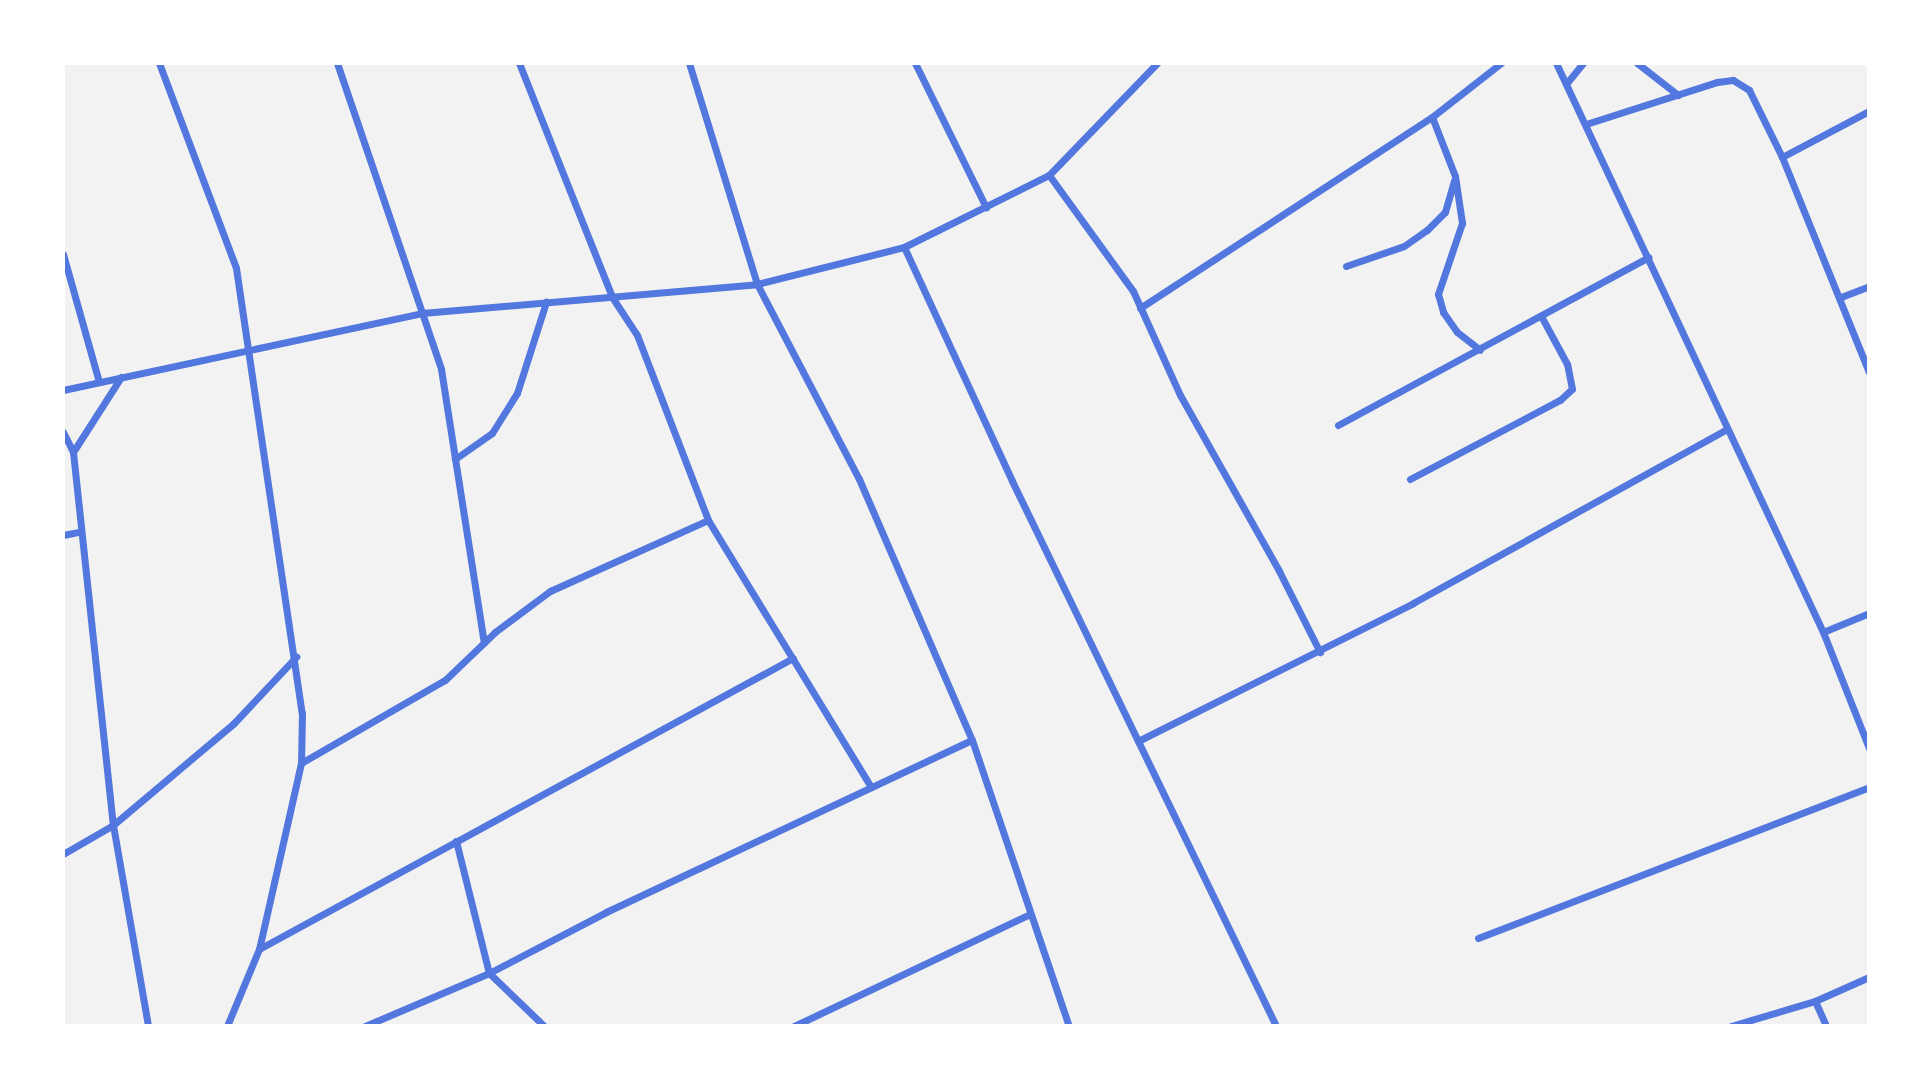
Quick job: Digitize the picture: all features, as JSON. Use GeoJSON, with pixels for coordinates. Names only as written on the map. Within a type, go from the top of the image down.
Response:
{"type":"FeatureCollection","features":[{"type":"Feature","properties":{"kind":"street"},"geometry":{"type":"LineString","coordinates":[[159,63],[236,268],[246,348],[296,657],[301,763],[259,949],[227,1026]]}},
{"type":"Feature","properties":{"kind":"street"},"geometry":{"type":"LineString","coordinates":[[337,63],[441,369],[484,643]]}},
{"type":"Feature","properties":{"kind":"street"},"geometry":{"type":"LineString","coordinates":[[519,63],[612,297],[637,335],[708,520],[871,787]]}},
{"type":"Feature","properties":{"kind":"street"},"geometry":{"type":"LineString","coordinates":[[689,63],[757,284],[859,479],[972,740],[1069,1026]]}},
{"type":"Feature","properties":{"kind":"street"},"geometry":{"type":"LineString","coordinates":[[915,63],[986,207]]}},
{"type":"Feature","properties":{"kind":"street"},"geometry":{"type":"LineString","coordinates":[[63,390],[246,348],[422,313],[757,284],[904,247],[1049,175],[1157,63]]}},
{"type":"Feature","properties":{"kind":"street"},"geometry":{"type":"LineString","coordinates":[[1140,308],[1432,117],[1501,63]]}},
{"type":"Feature","properties":{"kind":"street"},"geometry":{"type":"LineString","coordinates":[[1556,63],[1823,632],[1869,748]]}},
{"type":"Feature","properties":{"kind":"street"},"geometry":{"type":"LineString","coordinates":[[1566,84],[1583,63]]}},
{"type":"Feature","properties":{"kind":"street"},"geometry":{"type":"LineString","coordinates":[[1637,63],[1678,95]]}},
{"type":"Feature","properties":{"kind":"street"},"geometry":{"type":"LineString","coordinates":[[1586,124],[1733,80],[1749,90],[1782,158],[1869,372]]}},
{"type":"Feature","properties":{"kind":"street"},"geometry":{"type":"LineString","coordinates":[[1782,158],[1869,111]]}},
{"type":"Feature","properties":{"kind":"street"},"geometry":{"type":"LineString","coordinates":[[1432,117],[1455,176],[1462,223],[1438,294],[1443,312],[1457,332],[1479,350]]}},
{"type":"Feature","properties":{"kind":"street"},"geometry":{"type":"LineString","coordinates":[[1049,175],[1120,268],[1180,395],[1279,570],[1320,652]]}},
{"type":"Feature","properties":{"kind":"street"},"geometry":{"type":"LineString","coordinates":[[1346,266],[1404,246],[1427,230],[1445,212],[1455,176]]}},
{"type":"Feature","properties":{"kind":"street"},"geometry":{"type":"LineString","coordinates":[[904,247],[1276,1026]]}},
{"type":"Feature","properties":{"kind":"street"},"geometry":{"type":"LineString","coordinates":[[63,254],[99,382]]}},
{"type":"Feature","properties":{"kind":"street"},"geometry":{"type":"LineString","coordinates":[[1338,425],[1649,257]]}},
{"type":"Feature","properties":{"kind":"street"},"geometry":{"type":"LineString","coordinates":[[1841,298],[1869,286]]}},
{"type":"Feature","properties":{"kind":"street"},"geometry":{"type":"LineString","coordinates":[[454,459],[492,433],[517,393],[546,302]]}},
{"type":"Feature","properties":{"kind":"street"},"geometry":{"type":"LineString","coordinates":[[1410,479],[1560,400],[1572,389],[1567,364],[1541,316]]}},
{"type":"Feature","properties":{"kind":"street"},"geometry":{"type":"LineString","coordinates":[[73,452],[121,377]]}},
{"type":"Feature","properties":{"kind":"street"},"geometry":{"type":"LineString","coordinates":[[1138,741],[1320,652],[1727,429]]}},
{"type":"Feature","properties":{"kind":"street"},"geometry":{"type":"LineString","coordinates":[[63,432],[73,452],[78,532],[113,825],[148,1026]]}},
{"type":"Feature","properties":{"kind":"street"},"geometry":{"type":"LineString","coordinates":[[301,763],[445,680],[484,643],[550,591],[708,520]]}},
{"type":"Feature","properties":{"kind":"street"},"geometry":{"type":"LineString","coordinates":[[63,535],[78,532]]}},
{"type":"Feature","properties":{"kind":"street"},"geometry":{"type":"LineString","coordinates":[[1823,632],[1869,613]]}},
{"type":"Feature","properties":{"kind":"street"},"geometry":{"type":"LineString","coordinates":[[63,854],[113,825],[234,723],[296,657]]}},
{"type":"Feature","properties":{"kind":"street"},"geometry":{"type":"LineString","coordinates":[[259,949],[793,658]]}},
{"type":"Feature","properties":{"kind":"street"},"geometry":{"type":"LineString","coordinates":[[365,1026],[489,973],[606,912],[972,740]]}},
{"type":"Feature","properties":{"kind":"street"},"geometry":{"type":"LineString","coordinates":[[1478,938],[1869,787]]}},
{"type":"Feature","properties":{"kind":"street"},"geometry":{"type":"LineString","coordinates":[[456,841],[489,973],[544,1026]]}},
{"type":"Feature","properties":{"kind":"street"},"geometry":{"type":"LineString","coordinates":[[794,1026],[1030,914]]}},
{"type":"Feature","properties":{"kind":"street"},"geometry":{"type":"LineString","coordinates":[[1731,1026],[1815,1001],[1869,977]]}},
{"type":"Feature","properties":{"kind":"street"},"geometry":{"type":"LineString","coordinates":[[1815,1001],[1826,1026]]}}]}
